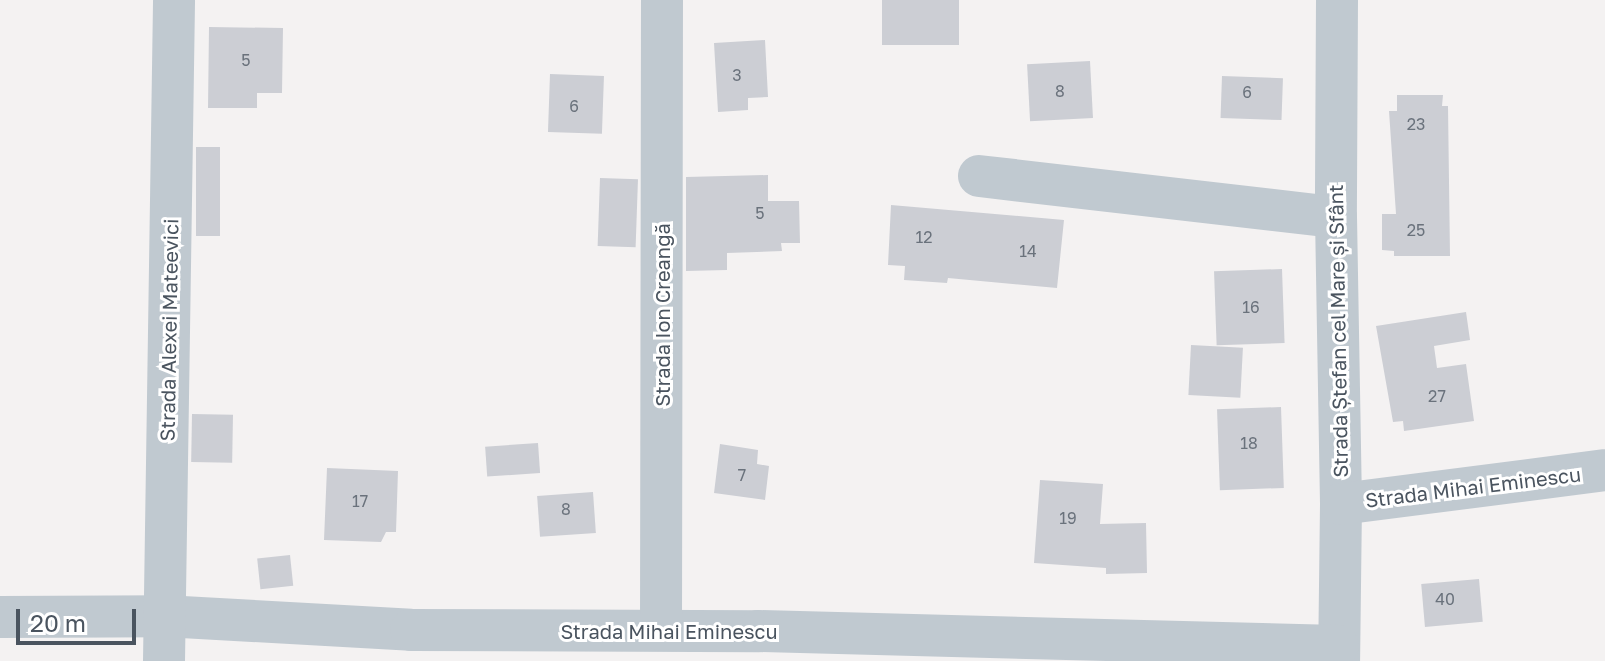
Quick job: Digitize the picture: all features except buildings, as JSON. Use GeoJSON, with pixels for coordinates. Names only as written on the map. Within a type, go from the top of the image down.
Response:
{"type":"FeatureCollection","features":[{"type":"Feature","properties":{"kind":"street","name":"Strada Alexei Mateevici"},"geometry":{"type":"LineString","coordinates":[[164,661],[174,0]]}},
{"type":"Feature","properties":{"kind":"street","name":"Strada Ion Creangă"},"geometry":{"type":"LineString","coordinates":[[661,630],[662,0]]}},
{"type":"Feature","properties":{"kind":"street","name":"Strada Ștefan cel Mare și Sfânt"},"geometry":{"type":"LineString","coordinates":[[1337,0],[1336,217],[1341,504],[1338,653]]}},
{"type":"Feature","properties":{"kind":"street"},"geometry":{"type":"LineString","coordinates":[[979,176],[1336,217]]}},
{"type":"Feature","properties":{"kind":"street","name":"Strada Mihai Eminescu"},"geometry":{"type":"LineString","coordinates":[[1341,504],[1605,470]]}},
{"type":"Feature","properties":{"kind":"street","name":"Strada Mihai Eminescu"},"geometry":{"type":"LineString","coordinates":[[0,617],[164,616],[411,630],[661,630],[757,646],[1338,653]]}}]}
